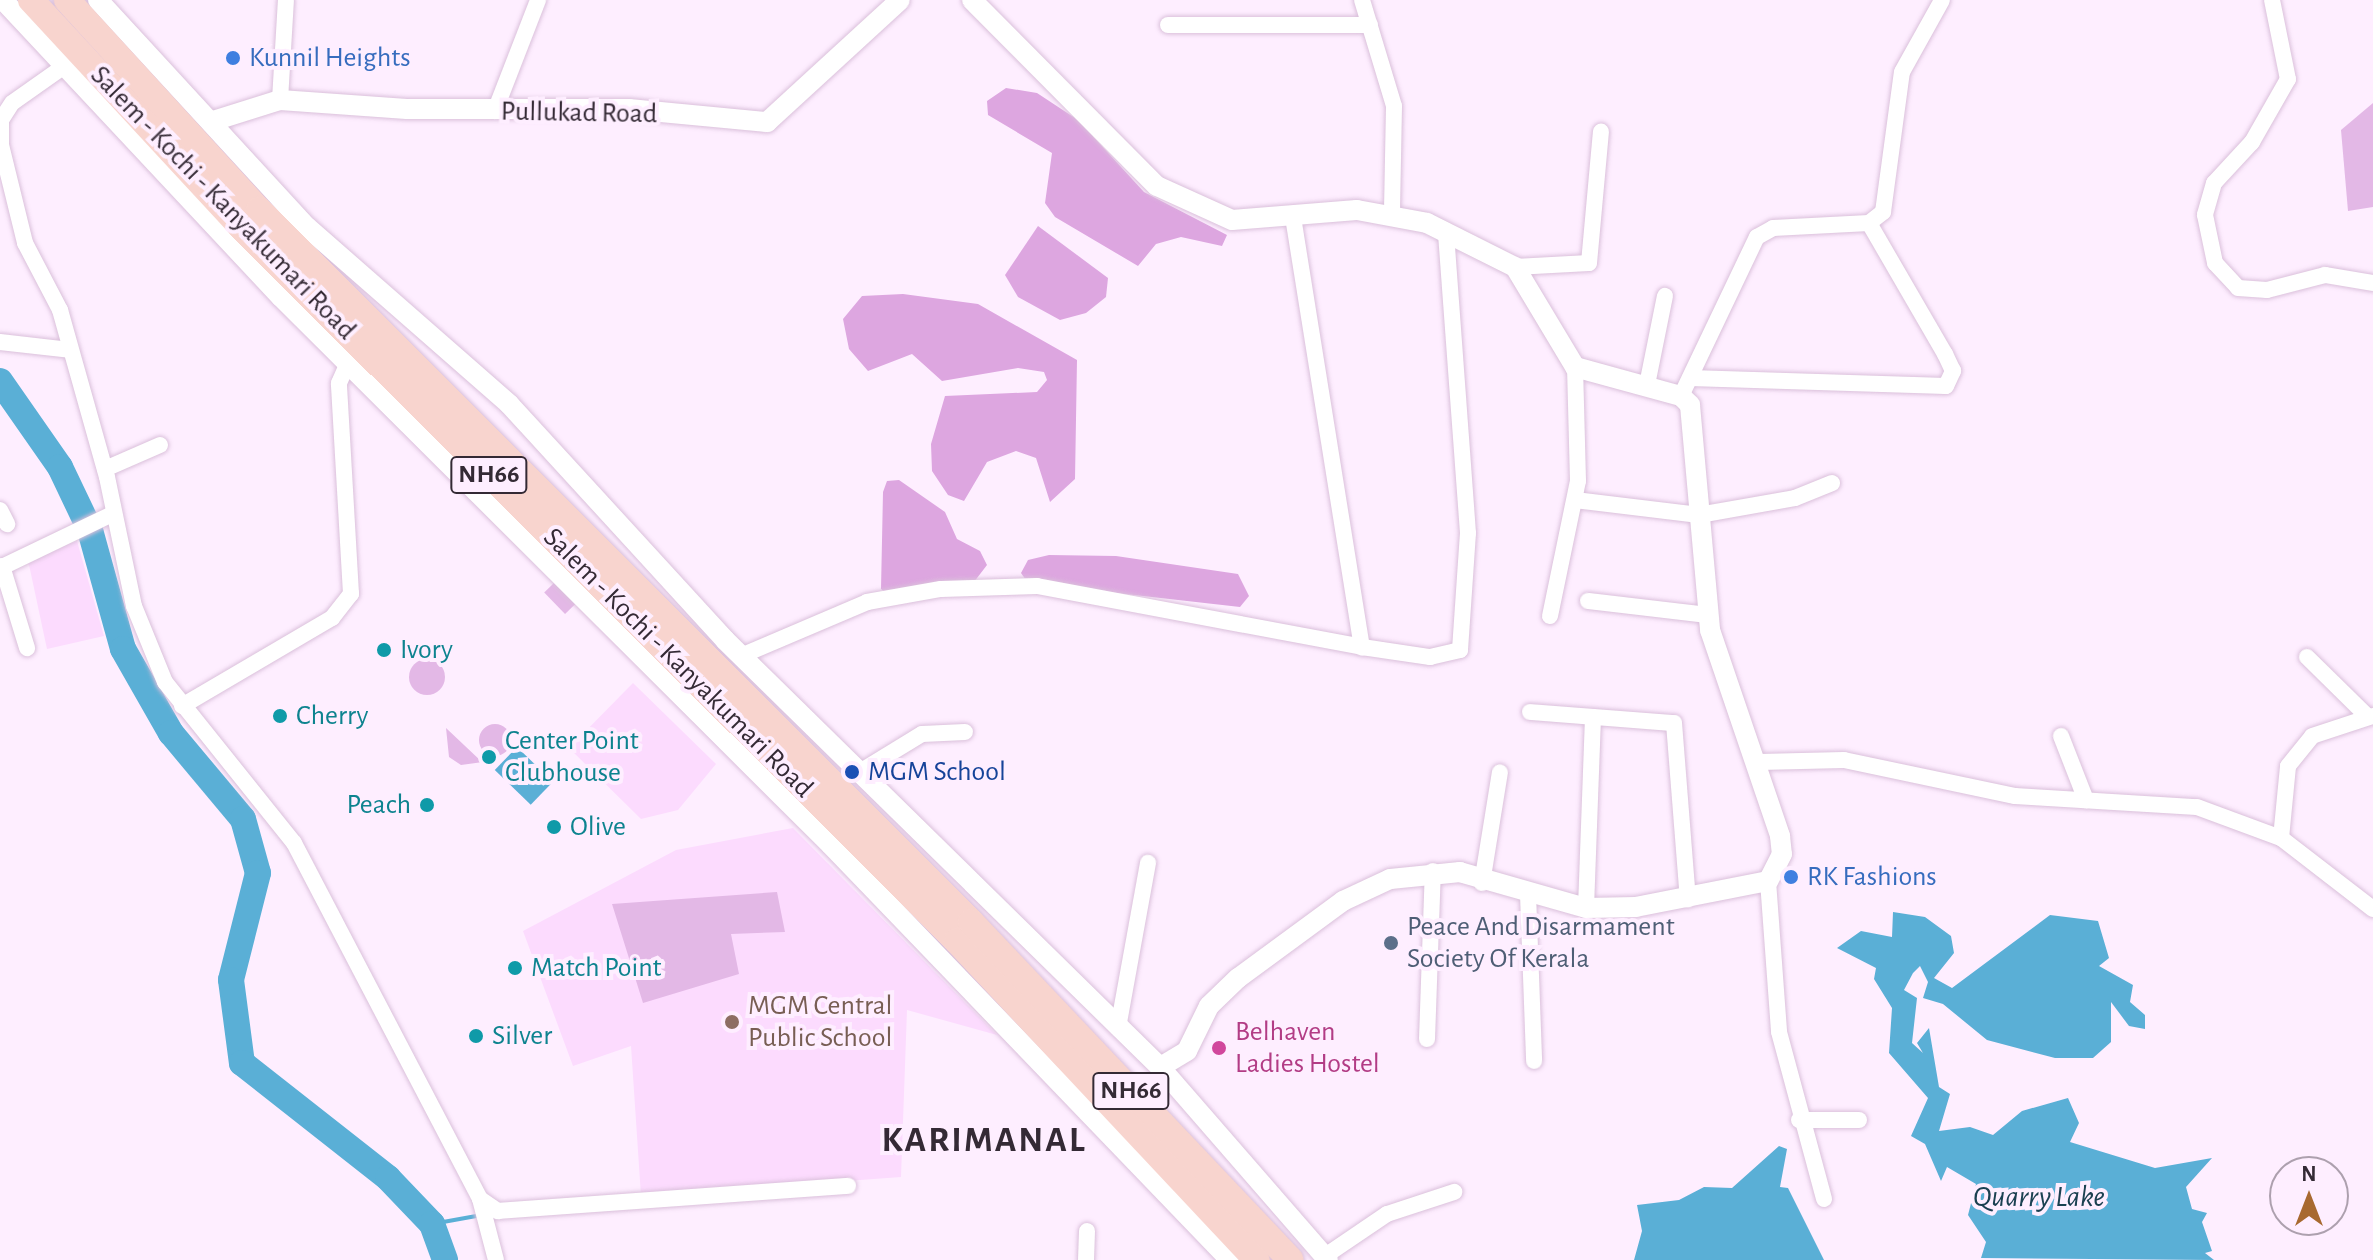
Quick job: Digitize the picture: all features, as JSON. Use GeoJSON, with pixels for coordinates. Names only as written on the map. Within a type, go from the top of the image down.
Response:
{"type":"FeatureCollection","features":[{"type":"Feature","properties":{"kind":"highway","name":"Salem - Kochi - Kanyakumari Road"},"geometry":{"type":"LineString","coordinates":[[67,0],[259,210],[927,877],[1291,1260]]}},
{"type":"Feature","properties":{"kind":"highway","name":"Salem - Kochi - Kanyakumari Road"},"geometry":{"type":"LineString","coordinates":[[30,5],[241,227],[957,941],[1257,1260]]}},
{"type":"Feature","properties":{"kind":"street"},"geometry":{"type":"LineString","coordinates":[[3,0],[30,5],[63,67],[347,365],[831,845],[1230,1260]]}},
{"type":"Feature","properties":{"kind":"street"},"geometry":{"type":"LineString","coordinates":[[98,0],[213,121],[307,227],[509,404],[743,655],[858,773],[1160,1067],[1327,1258],[1387,1214],[1454,1192]]}},
{"type":"Feature","properties":{"kind":"street"},"geometry":{"type":"LineString","coordinates":[[280,100],[286,0]]}},
{"type":"Feature","properties":{"kind":"street"},"geometry":{"type":"LineString","coordinates":[[495,111],[538,0]]}},
{"type":"Feature","properties":{"kind":"street","name":"Pullukad Road"},"geometry":{"type":"LineString","coordinates":[[213,121],[280,100],[495,111],[629,109],[767,122],[900,0]]}},
{"type":"Feature","properties":{"kind":"street"},"geometry":{"type":"LineString","coordinates":[[972,0],[1157,186],[1215,217],[1293,217],[1392,211],[1446,232],[1515,267],[1589,263],[1601,132]]}},
{"type":"Feature","properties":{"kind":"street"},"geometry":{"type":"LineString","coordinates":[[1362,0],[1394,106],[1392,211]]}},
{"type":"Feature","properties":{"kind":"street"},"geometry":{"type":"LineString","coordinates":[[1824,1199],[1799,1120],[1776,1010],[1768,881],[1782,854],[1759,762],[1718,667],[1708,615],[1699,515],[1698,442],[1686,387],[1757,237],[1773,228],[1869,223],[1883,212],[1902,72],[1942,0]]}},
{"type":"Feature","properties":{"kind":"street"},"geometry":{"type":"LineString","coordinates":[[2272,0],[2288,79],[2278,105],[2214,183],[2205,215],[2215,263],[2238,288],[2267,290],[2325,275],[2373,283]]}},
{"type":"Feature","properties":{"kind":"street"},"geometry":{"type":"LineString","coordinates":[[1168,25],[1370,25]]}},
{"type":"Feature","properties":{"kind":"street"},"geometry":{"type":"LineString","coordinates":[[63,67],[12,103],[1,120],[1,145],[25,243],[60,310],[105,469],[105,516],[138,619],[182,706],[294,843],[480,1199],[496,1260]]}},
{"type":"Feature","properties":{"kind":"street"},"geometry":{"type":"LineString","coordinates":[[1293,217],[1362,647]]}},
{"type":"Feature","properties":{"kind":"street"},"geometry":{"type":"LineString","coordinates":[[1575,367],[1647,385],[1686,387],[1946,386],[1953,371],[1945,354],[1869,223]]}},
{"type":"Feature","properties":{"kind":"street"},"geometry":{"type":"LineString","coordinates":[[743,655],[867,602],[941,589],[1037,586],[1362,647],[1430,657],[1460,650],[1467,628],[1468,533],[1446,232]]}},
{"type":"Feature","properties":{"kind":"street"},"geometry":{"type":"LineString","coordinates":[[1515,267],[1575,367],[1575,500],[1550,616]]}},
{"type":"Feature","properties":{"kind":"street"},"geometry":{"type":"LineString","coordinates":[[1647,385],[1665,296]]}},
{"type":"Feature","properties":{"kind":"street"},"geometry":{"type":"LineString","coordinates":[[0,342],[70,350]]}},
{"type":"Feature","properties":{"kind":"street"},"geometry":{"type":"LineString","coordinates":[[182,706],[332,618],[351,594],[339,383],[347,365]]}},
{"type":"Feature","properties":{"kind":"street"},"geometry":{"type":"LineString","coordinates":[[105,469],[160,445]]}},
{"type":"Feature","properties":{"kind":"street"},"geometry":{"type":"LineString","coordinates":[[1575,500],[1699,515],[1795,498],[1832,483]]}},
{"type":"Feature","properties":{"kind":"street"},"geometry":{"type":"LineString","coordinates":[[27,648],[1,567],[73,528],[105,516]]}},
{"type":"Feature","properties":{"kind":"street"},"geometry":{"type":"LineString","coordinates":[[1588,601],[1708,615]]}},
{"type":"Feature","properties":{"kind":"street"},"geometry":{"type":"LineString","coordinates":[[2281,838],[2288,766],[2312,736],[2370,716],[2307,657]]}},
{"type":"Feature","properties":{"kind":"street"},"geometry":{"type":"LineString","coordinates":[[1530,712],[1674,723],[1688,899]]}},
{"type":"Feature","properties":{"kind":"street"},"geometry":{"type":"LineString","coordinates":[[1586,908],[1593,717]]}},
{"type":"Feature","properties":{"kind":"street"},"geometry":{"type":"LineString","coordinates":[[858,773],[922,734],[965,732]]}},
{"type":"Feature","properties":{"kind":"street"},"geometry":{"type":"LineString","coordinates":[[2061,736],[2086,800]]}},
{"type":"Feature","properties":{"kind":"street"},"geometry":{"type":"LineString","coordinates":[[1759,762],[1844,760],[2015,796],[2197,807],[2281,838],[2373,909]]}},
{"type":"Feature","properties":{"kind":"street"},"geometry":{"type":"LineString","coordinates":[[1482,883],[1500,772]]}},
{"type":"Feature","properties":{"kind":"street"},"geometry":{"type":"LineString","coordinates":[[1118,1028],[1148,863]]}},
{"type":"Feature","properties":{"kind":"street"},"geometry":{"type":"LineString","coordinates":[[1160,1067],[1187,1051],[1209,1006],[1238,978],[1343,901],[1390,879],[1433,871],[1586,908],[1688,899],[1768,881]]}},
{"type":"Feature","properties":{"kind":"street"},"geometry":{"type":"LineString","coordinates":[[1427,1039],[1433,871]]}},
{"type":"Feature","properties":{"kind":"street"},"geometry":{"type":"LineString","coordinates":[[1528,894],[1534,1061]]}},
{"type":"Feature","properties":{"kind":"street"},"geometry":{"type":"LineString","coordinates":[[1799,1120],[1859,1120]]}},
{"type":"Feature","properties":{"kind":"street"},"geometry":{"type":"LineString","coordinates":[[480,1199],[498,1211],[848,1186]]}},
{"type":"Feature","properties":{"kind":"street"},"geometry":{"type":"LineString","coordinates":[[1086,1260],[1087,1231]]}},
{"type":"Feature","properties":{"kind":"shaded area"},"geometry":{"type":"Polygon","coordinates":[[[1006,88],[1037,93],[1078,120],[1144,192],[1227,235],[1222,246],[1181,237],[1156,244],[1138,266],[1055,217],[1045,203],[1052,153],[988,115],[987,101],[1006,88]]]}},
{"type":"Feature","properties":{"kind":"shaded area"},"geometry":{"type":"Polygon","coordinates":[[[2373,103],[2373,207],[2348,211],[2341,130],[2373,103]]]}},
{"type":"Feature","properties":{"kind":"shaded area"},"geometry":{"type":"Polygon","coordinates":[[[1038,226],[1108,278],[1106,297],[1086,313],[1060,320],[1018,297],[1005,275],[1038,226]]]}},
{"type":"Feature","properties":{"kind":"shaded area"},"geometry":{"type":"Polygon","coordinates":[[[903,294],[978,304],[1077,360],[1075,479],[1050,502],[1036,458],[1016,451],[987,462],[964,501],[948,495],[932,471],[931,444],[945,396],[1037,392],[1047,380],[1044,372],[1018,368],[942,381],[912,354],[868,371],[849,349],[843,319],[862,296],[903,294]]]}},
{"type":"Feature","properties":{"kind":"shaded area"},"geometry":{"type":"Polygon","coordinates":[[[899,480],[945,512],[957,539],[980,551],[987,565],[974,582],[891,596],[881,589],[883,492],[887,481],[899,480]]]}},
{"type":"Feature","properties":{"kind":"shaded area"},"geometry":{"type":"Polygon","coordinates":[[[77,541],[104,636],[47,649],[28,560],[77,541]]]}},
{"type":"Feature","properties":{"kind":"shaded area"},"geometry":{"type":"Polygon","coordinates":[[[1049,555],[1116,556],[1238,574],[1249,596],[1240,607],[1028,583],[1021,573],[1028,560],[1049,555]]]}},
{"type":"Feature","properties":{"kind":"shaded area"},"geometry":{"type":"Polygon","coordinates":[[[555,582],[576,604],[565,614],[544,592],[555,582]]]}},
{"type":"Feature","properties":{"kind":"shaded area"},"geometry":{"type":"Polygon","coordinates":[[[427,659],[439,665],[445,677],[439,689],[427,695],[415,689],[409,677],[415,665],[427,659]]]}},
{"type":"Feature","properties":{"kind":"shaded area"},"geometry":{"type":"Polygon","coordinates":[[[633,683],[716,764],[678,810],[641,819],[569,748],[633,683]]]}},
{"type":"Feature","properties":{"kind":"shaded area"},"geometry":{"type":"Polygon","coordinates":[[[495,724],[506,729],[511,740],[506,751],[495,756],[484,751],[479,740],[484,729],[495,724]]]}},
{"type":"Feature","properties":{"kind":"shaded area"},"geometry":{"type":"Polygon","coordinates":[[[446,728],[483,762],[461,765],[449,757],[446,728]]]}},
{"type":"Feature","properties":{"kind":"shaded area","name":"MGM Central Public School"},"geometry":{"type":"Polygon","coordinates":[[[793,828],[997,1035],[907,1010],[901,1177],[641,1196],[631,1046],[573,1066],[523,931],[676,850],[793,828]]]}},
{"type":"Feature","properties":{"kind":"shaded area"},"geometry":{"type":"Polygon","coordinates":[[[777,892],[785,932],[731,934],[739,974],[643,1003],[612,904],[777,892]]]}},
{"type":"Feature","properties":{"kind":"water"},"geometry":{"type":"Polygon","coordinates":[[[517,747],[553,782],[531,805],[495,770],[517,747]]]}},
{"type":"Feature","properties":{"kind":"water","name":"Quarry Lake"},"geometry":{"type":"Polygon","coordinates":[[[1893,912],[1925,917],[1951,936],[1954,953],[1934,978],[1952,988],[2050,915],[2098,921],[2109,958],[2099,966],[2133,985],[2130,1002],[2145,1015],[2145,1029],[2129,1026],[2111,1002],[2111,1042],[2093,1058],[2055,1058],[1987,1040],[1943,1004],[1923,998],[1928,982],[1920,966],[1913,973],[1904,990],[1917,998],[1912,1043],[1923,1053],[1917,1043],[1929,1028],[1939,1087],[1950,1094],[1939,1131],[1970,1127],[1993,1135],[2022,1111],[2068,1098],[2079,1123],[2070,1142],[2155,1168],[2212,1158],[2186,1187],[2192,1209],[2207,1213],[2202,1222],[2212,1251],[2205,1253],[2214,1260],[1981,1258],[1986,1242],[1968,1215],[1976,1184],[1947,1167],[1941,1181],[1925,1144],[1911,1136],[1928,1098],[1889,1053],[1892,1008],[1874,979],[1876,968],[1837,948],[1861,931],[1892,937],[1893,912]]]}},
{"type":"Feature","properties":{"kind":"water"},"geometry":{"type":"Polygon","coordinates":[[[1779,1146],[1787,1149],[1780,1187],[1788,1188],[1824,1260],[1634,1260],[1642,1231],[1637,1205],[1679,1200],[1704,1187],[1732,1188],[1779,1146]]]}},
{"type":"Feature","properties":{"kind":"waterway"},"geometry":{"type":"LineString","coordinates":[[0,381],[60,467],[90,530],[123,649],[171,733],[243,819],[258,873],[231,980],[242,1063],[388,1178],[432,1224],[445,1260]]}},
{"type":"Feature","properties":{"kind":"waterway"},"geometry":{"type":"LineString","coordinates":[[432,1224],[476,1216]]}},
{"type":"Feature","properties":{"kind":"place","name":"Kunnil Heights"},"geometry":{"type":"Point","coordinates":[233,58]}},
{"type":"Feature","properties":{"kind":"place","name":"Ivory"},"geometry":{"type":"Point","coordinates":[384,650]}},
{"type":"Feature","properties":{"kind":"place","name":"Cherry"},"geometry":{"type":"Point","coordinates":[280,716]}},
{"type":"Feature","properties":{"kind":"place","name":"Center Point Clubhouse"},"geometry":{"type":"Point","coordinates":[489,757]}},
{"type":"Feature","properties":{"kind":"place","name":"MGM School"},"geometry":{"type":"Point","coordinates":[852,772]}},
{"type":"Feature","properties":{"kind":"place","name":"Peach"},"geometry":{"type":"Point","coordinates":[427,805]}},
{"type":"Feature","properties":{"kind":"place","name":"Olive"},"geometry":{"type":"Point","coordinates":[554,827]}},
{"type":"Feature","properties":{"kind":"place","name":"RK Fashions"},"geometry":{"type":"Point","coordinates":[1791,877]}},
{"type":"Feature","properties":{"kind":"place","name":"Peace And Disarmament Society Of Kerala"},"geometry":{"type":"Point","coordinates":[1391,943]}},
{"type":"Feature","properties":{"kind":"place","name":"Match Point"},"geometry":{"type":"Point","coordinates":[515,968]}},
{"type":"Feature","properties":{"kind":"place","name":"MGM Central Public School"},"geometry":{"type":"Point","coordinates":[732,1022]}},
{"type":"Feature","properties":{"kind":"place","name":"Silver"},"geometry":{"type":"Point","coordinates":[476,1036]}},
{"type":"Feature","properties":{"kind":"place","name":"Belhaven Ladies Hostel"},"geometry":{"type":"Point","coordinates":[1219,1048]}},
{"type":"Feature","properties":{"kind":"district","name":"KARIMANAL"},"geometry":{"type":"Point","coordinates":[984,1141]}}]}
